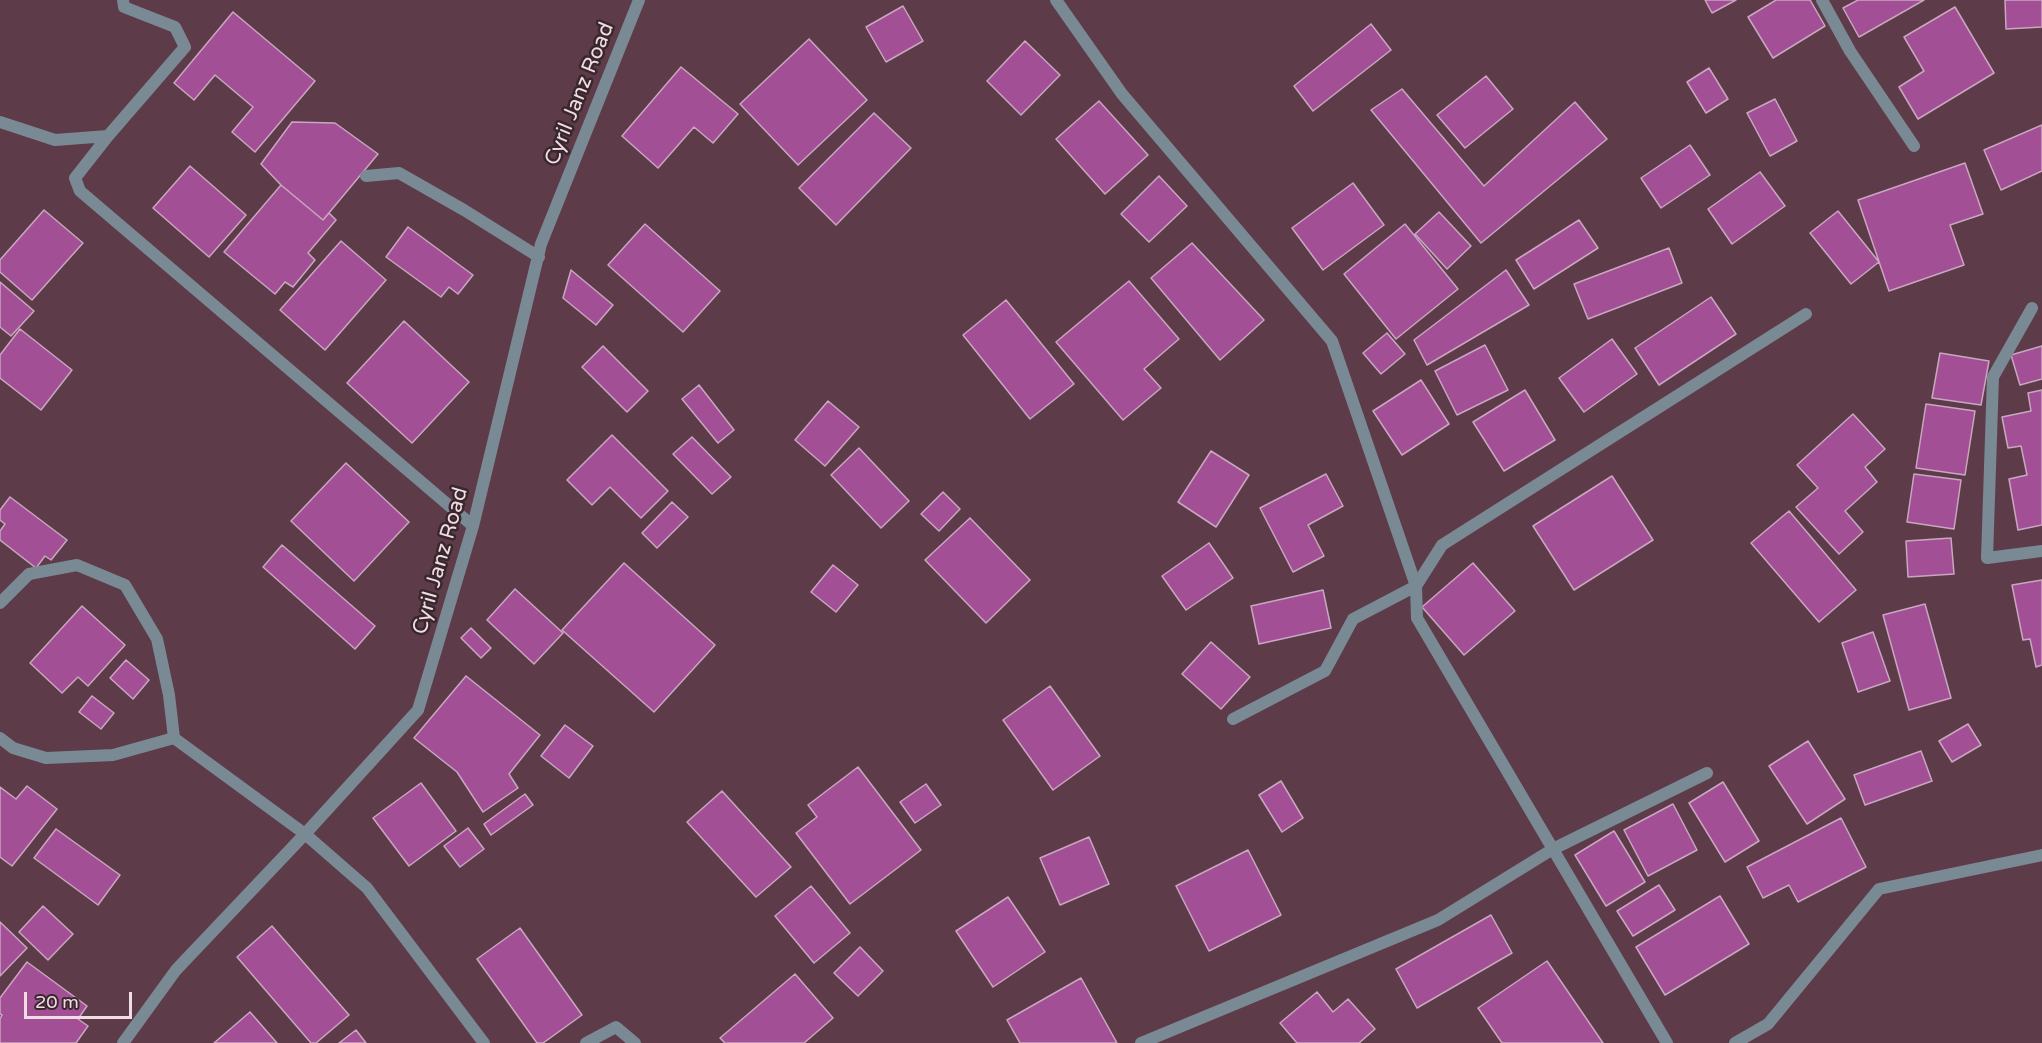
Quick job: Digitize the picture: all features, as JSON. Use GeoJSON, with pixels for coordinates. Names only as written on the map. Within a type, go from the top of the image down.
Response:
{"type":"FeatureCollection","features":[{"type":"Feature","properties":{"kind":"street"},"geometry":{"type":"LineString","coordinates":[[123,0],[124,7],[175,27],[185,47],[75,178],[80,191],[473,526]]}},
{"type":"Feature","properties":{"kind":"street","name":"Cyril Janz Road"},"geometry":{"type":"LineString","coordinates":[[123,1043],[176,969],[305,834],[418,710],[473,526],[541,244],[639,0]]}},
{"type":"Feature","properties":{"kind":"street"},"geometry":{"type":"LineString","coordinates":[[1056,0],[1122,94],[1332,341],[1416,586],[1417,618],[1667,1043]]}},
{"type":"Feature","properties":{"kind":"street"},"geometry":{"type":"LineString","coordinates":[[1822,0],[1850,51],[1914,146]]}},
{"type":"Feature","properties":{"kind":"street"},"geometry":{"type":"LineString","coordinates":[[0,122],[55,140],[108,136]]}},
{"type":"Feature","properties":{"kind":"street"},"geometry":{"type":"LineString","coordinates":[[366,176],[399,173],[464,210],[538,257]]}},
{"type":"Feature","properties":{"kind":"street"},"geometry":{"type":"LineString","coordinates":[[2032,308],[1993,377],[1987,558],[2042,551]]}},
{"type":"Feature","properties":{"kind":"street"},"geometry":{"type":"LineString","coordinates":[[1233,719],[1325,671],[1353,619],[1416,586],[1442,545],[1806,314]]}},
{"type":"Feature","properties":{"kind":"street"},"geometry":{"type":"LineString","coordinates":[[0,603],[29,574],[76,565],[125,585],[157,639],[169,695],[174,738],[305,834],[368,888],[484,1043]]}},
{"type":"Feature","properties":{"kind":"street"},"geometry":{"type":"LineString","coordinates":[[0,738],[13,748],[46,758],[113,755],[174,738]]}},
{"type":"Feature","properties":{"kind":"street"},"geometry":{"type":"LineString","coordinates":[[1142,1043],[1438,920],[1554,849],[1707,773]]}},
{"type":"Feature","properties":{"kind":"street"},"geometry":{"type":"LineString","coordinates":[[1735,1043],[1768,1024],[1879,889],[2042,855]]}},
{"type":"Feature","properties":{"kind":"street"},"geometry":{"type":"LineString","coordinates":[[586,1043],[616,1027],[635,1043]]}},
{"type":"Feature","properties":{"kind":"building"},"geometry":{"type":"Polygon","coordinates":[[[1705,0],[1736,0],[1712,13],[1705,0]]]}},
{"type":"Feature","properties":{"kind":"building"},"geometry":{"type":"Polygon","coordinates":[[[1776,0],[1810,0],[1825,26],[1773,58],[1748,17],[1776,0]]]}},
{"type":"Feature","properties":{"kind":"building"},"geometry":{"type":"Polygon","coordinates":[[[1858,0],[1924,0],[1859,37],[1843,8],[1858,0]]]}},
{"type":"Feature","properties":{"kind":"building"},"geometry":{"type":"Polygon","coordinates":[[[2005,0],[2042,0],[2042,27],[2006,29],[2005,0]]]}},
{"type":"Feature","properties":{"kind":"building"},"geometry":{"type":"Polygon","coordinates":[[[903,6],[923,41],[886,62],[866,27],[903,6]]]}},
{"type":"Feature","properties":{"kind":"building"},"geometry":{"type":"Polygon","coordinates":[[[1955,7],[1994,73],[1918,119],[1899,87],[1924,71],[1904,37],[1955,7]]]}},
{"type":"Feature","properties":{"kind":"building"},"geometry":{"type":"Polygon","coordinates":[[[233,12],[315,81],[255,152],[232,132],[253,107],[215,75],[194,100],[174,83],[233,12]]]}},
{"type":"Feature","properties":{"kind":"building"},"geometry":{"type":"Polygon","coordinates":[[[1371,24],[1391,50],[1313,111],[1294,86],[1371,24]]]}},
{"type":"Feature","properties":{"kind":"building"},"geometry":{"type":"Polygon","coordinates":[[[809,39],[867,100],[798,165],[740,104],[809,39]]]}},
{"type":"Feature","properties":{"kind":"building"},"geometry":{"type":"Polygon","coordinates":[[[1025,41],[1060,75],[1021,115],[987,81],[1025,41]]]}},
{"type":"Feature","properties":{"kind":"building"},"geometry":{"type":"Polygon","coordinates":[[[681,67],[738,114],[713,143],[694,127],[658,168],[622,136],[681,67]]]}},
{"type":"Feature","properties":{"kind":"building"},"geometry":{"type":"Polygon","coordinates":[[[1709,68],[1728,99],[1706,113],[1687,82],[1709,68]]]}},
{"type":"Feature","properties":{"kind":"building"},"geometry":{"type":"Polygon","coordinates":[[[1486,76],[1513,109],[1465,148],[1437,115],[1486,76]]]}},
{"type":"Feature","properties":{"kind":"building"},"geometry":{"type":"Polygon","coordinates":[[[1402,89],[1484,186],[1575,102],[1607,139],[1481,243],[1371,110],[1402,89]]]}},
{"type":"Feature","properties":{"kind":"building"},"geometry":{"type":"Polygon","coordinates":[[[1775,99],[1797,141],[1770,156],[1747,113],[1775,99]]]}},
{"type":"Feature","properties":{"kind":"building"},"geometry":{"type":"Polygon","coordinates":[[[1099,101],[1148,155],[1105,194],[1056,139],[1099,101]]]}},
{"type":"Feature","properties":{"kind":"building"},"geometry":{"type":"Polygon","coordinates":[[[874,113],[911,148],[836,225],[799,188],[874,113]]]}},
{"type":"Feature","properties":{"kind":"building"},"geometry":{"type":"Polygon","coordinates":[[[292,122],[335,123],[378,154],[323,220],[281,185],[261,164],[292,122]]]}},
{"type":"Feature","properties":{"kind":"building"},"geometry":{"type":"Polygon","coordinates":[[[2042,125],[2042,171],[2001,190],[1984,150],[2042,125]]]}},
{"type":"Feature","properties":{"kind":"building"},"geometry":{"type":"Polygon","coordinates":[[[1690,145],[1710,175],[1661,208],[1641,178],[1690,145]]]}},
{"type":"Feature","properties":{"kind":"building"},"geometry":{"type":"Polygon","coordinates":[[[1965,163],[1983,214],[1950,225],[1964,265],[1889,291],[1858,200],[1965,163]]]}},
{"type":"Feature","properties":{"kind":"building"},"geometry":{"type":"Polygon","coordinates":[[[190,166],[246,215],[209,257],[153,208],[190,166]]]}},
{"type":"Feature","properties":{"kind":"building"},"geometry":{"type":"Polygon","coordinates":[[[1760,172],[1785,206],[1732,244],[1708,209],[1760,172]]]}},
{"type":"Feature","properties":{"kind":"building"},"geometry":{"type":"Polygon","coordinates":[[[1159,176],[1187,206],[1149,242],[1121,214],[1159,176]]]}},
{"type":"Feature","properties":{"kind":"building"},"geometry":{"type":"Polygon","coordinates":[[[1353,183],[1384,225],[1323,270],[1292,228],[1353,183]]]}},
{"type":"Feature","properties":{"kind":"building"},"geometry":{"type":"Polygon","coordinates":[[[281,185],[323,220],[329,213],[336,220],[308,253],[315,260],[293,287],[285,282],[275,294],[224,252],[281,185]]]}},
{"type":"Feature","properties":{"kind":"building"},"geometry":{"type":"Polygon","coordinates":[[[44,210],[83,243],[32,300],[0,272],[0,260],[44,210]]]}},
{"type":"Feature","properties":{"kind":"building"},"geometry":{"type":"Polygon","coordinates":[[[1838,211],[1879,262],[1851,284],[1810,233],[1838,211]]]}},
{"type":"Feature","properties":{"kind":"building"},"geometry":{"type":"Polygon","coordinates":[[[1439,212],[1471,246],[1447,269],[1415,234],[1439,212]]]}},
{"type":"Feature","properties":{"kind":"building"},"geometry":{"type":"Polygon","coordinates":[[[1579,220],[1598,248],[1534,289],[1516,260],[1579,220]]]}},
{"type":"Feature","properties":{"kind":"building"},"geometry":{"type":"Polygon","coordinates":[[[645,224],[720,291],[683,332],[608,265],[645,224]]]}},
{"type":"Feature","properties":{"kind":"building"},"geometry":{"type":"Polygon","coordinates":[[[1405,224],[1458,289],[1396,339],[1344,274],[1405,224]]]}},
{"type":"Feature","properties":{"kind":"building"},"geometry":{"type":"Polygon","coordinates":[[[408,227],[473,275],[458,294],[449,287],[441,297],[386,257],[408,227]]]}},
{"type":"Feature","properties":{"kind":"building"},"geometry":{"type":"Polygon","coordinates":[[[341,241],[386,280],[325,350],[280,310],[341,241]]]}},
{"type":"Feature","properties":{"kind":"building"},"geometry":{"type":"Polygon","coordinates":[[[1192,243],[1264,320],[1220,360],[1151,278],[1192,243]]]}},
{"type":"Feature","properties":{"kind":"building"},"geometry":{"type":"Polygon","coordinates":[[[1669,248],[1682,283],[1588,319],[1574,284],[1669,248]]]}},
{"type":"Feature","properties":{"kind":"building"},"geometry":{"type":"Polygon","coordinates":[[[571,270],[613,305],[596,325],[563,298],[571,270]]]}},
{"type":"Feature","properties":{"kind":"building"},"geometry":{"type":"Polygon","coordinates":[[[1506,270],[1529,305],[1427,365],[1414,340],[1506,270]]]}},
{"type":"Feature","properties":{"kind":"building"},"geometry":{"type":"Polygon","coordinates":[[[1129,281],[1179,339],[1144,369],[1161,388],[1123,420],[1056,342],[1129,281]]]}},
{"type":"Feature","properties":{"kind":"building"},"geometry":{"type":"Polygon","coordinates":[[[0,282],[34,311],[11,336],[0,327],[0,282]]]}},
{"type":"Feature","properties":{"kind":"building"},"geometry":{"type":"Polygon","coordinates":[[[1711,297],[1736,334],[1659,385],[1635,348],[1711,297]]]}},
{"type":"Feature","properties":{"kind":"building"},"geometry":{"type":"Polygon","coordinates":[[[1006,300],[1074,384],[1030,419],[963,335],[1006,300]]]}},
{"type":"Feature","properties":{"kind":"building"},"geometry":{"type":"Polygon","coordinates":[[[404,321],[469,382],[412,443],[347,383],[404,321]]]}},
{"type":"Feature","properties":{"kind":"building"},"geometry":{"type":"Polygon","coordinates":[[[20,329],[72,370],[41,410],[0,378],[0,355],[20,329]]]}},
{"type":"Feature","properties":{"kind":"building"},"geometry":{"type":"Polygon","coordinates":[[[1387,333],[1405,354],[1381,374],[1363,353],[1387,333]]]}},
{"type":"Feature","properties":{"kind":"building"},"geometry":{"type":"Polygon","coordinates":[[[1612,339],[1637,374],[1584,412],[1559,378],[1612,339]]]}},
{"type":"Feature","properties":{"kind":"building"},"geometry":{"type":"Polygon","coordinates":[[[1485,345],[1508,390],[1457,415],[1435,371],[1485,345]]]}},
{"type":"Feature","properties":{"kind":"building"},"geometry":{"type":"Polygon","coordinates":[[[603,346],[648,391],[627,412],[582,367],[603,346]]]}},
{"type":"Feature","properties":{"kind":"building"},"geometry":{"type":"Polygon","coordinates":[[[2042,346],[2042,379],[2020,385],[2011,355],[2042,346]]]}},
{"type":"Feature","properties":{"kind":"building"},"geometry":{"type":"Polygon","coordinates":[[[1940,353],[1989,361],[1981,405],[1932,398],[1940,353]]]}},
{"type":"Feature","properties":{"kind":"building"},"geometry":{"type":"Polygon","coordinates":[[[1421,380],[1449,424],[1402,455],[1373,411],[1421,380]]]}},
{"type":"Feature","properties":{"kind":"building"},"geometry":{"type":"Polygon","coordinates":[[[699,385],[734,430],[718,443],[682,399],[699,385]]]}},
{"type":"Feature","properties":{"kind":"building"},"geometry":{"type":"Polygon","coordinates":[[[1525,390],[1555,440],[1504,471],[1473,422],[1525,390]]]}},
{"type":"Feature","properties":{"kind":"building"},"geometry":{"type":"Polygon","coordinates":[[[2042,390],[2042,525],[2018,530],[2009,479],[2027,475],[2021,446],[2008,448],[2002,417],[2031,411],[2028,393],[2042,390]]]}},
{"type":"Feature","properties":{"kind":"building"},"geometry":{"type":"Polygon","coordinates":[[[828,401],[859,427],[825,466],[795,440],[828,401]]]}},
{"type":"Feature","properties":{"kind":"building"},"geometry":{"type":"Polygon","coordinates":[[[1926,404],[1975,411],[1965,475],[1916,468],[1926,404]]]}},
{"type":"Feature","properties":{"kind":"building"},"geometry":{"type":"Polygon","coordinates":[[[1853,414],[1885,449],[1865,467],[1877,482],[1845,511],[1863,532],[1839,554],[1796,507],[1818,488],[1797,465],[1853,414]]]}},
{"type":"Feature","properties":{"kind":"building"},"geometry":{"type":"Polygon","coordinates":[[[612,435],[668,491],[641,518],[610,487],[592,505],[567,480],[612,435]]]}},
{"type":"Feature","properties":{"kind":"building"},"geometry":{"type":"Polygon","coordinates":[[[692,437],[731,477],[712,494],[673,454],[692,437]]]}},
{"type":"Feature","properties":{"kind":"building"},"geometry":{"type":"Polygon","coordinates":[[[859,448],[909,501],[881,528],[831,475],[859,448]]]}},
{"type":"Feature","properties":{"kind":"building"},"geometry":{"type":"Polygon","coordinates":[[[1211,451],[1249,475],[1216,527],[1178,502],[1211,451]]]}},
{"type":"Feature","properties":{"kind":"building"},"geometry":{"type":"Polygon","coordinates":[[[346,463],[409,522],[354,581],[291,521],[346,463]]]}},
{"type":"Feature","properties":{"kind":"building"},"geometry":{"type":"Polygon","coordinates":[[[1326,474],[1343,506],[1308,525],[1324,556],[1293,572],[1260,508],[1326,474]]]}},
{"type":"Feature","properties":{"kind":"building"},"geometry":{"type":"Polygon","coordinates":[[[1914,474],[1961,480],[1954,529],[1907,522],[1914,474]]]}},
{"type":"Feature","properties":{"kind":"building"},"geometry":{"type":"Polygon","coordinates":[[[1612,476],[1653,540],[1574,590],[1533,526],[1612,476]]]}},
{"type":"Feature","properties":{"kind":"building"},"geometry":{"type":"Polygon","coordinates":[[[943,492],[960,509],[939,531],[921,514],[943,492]]]}},
{"type":"Feature","properties":{"kind":"building"},"geometry":{"type":"Polygon","coordinates":[[[10,497],[67,540],[51,560],[45,556],[36,568],[0,540],[0,531],[5,524],[0,520],[0,510],[10,497]]]}},
{"type":"Feature","properties":{"kind":"building"},"geometry":{"type":"Polygon","coordinates":[[[672,502],[688,517],[657,548],[642,533],[672,502]]]}},
{"type":"Feature","properties":{"kind":"building"},"geometry":{"type":"Polygon","coordinates":[[[1789,511],[1856,590],[1819,622],[1751,543],[1789,511]]]}},
{"type":"Feature","properties":{"kind":"building"},"geometry":{"type":"Polygon","coordinates":[[[970,518],[1030,580],[986,623],[925,560],[970,518]]]}},
{"type":"Feature","properties":{"kind":"building"},"geometry":{"type":"Polygon","coordinates":[[[1951,538],[1954,574],[1908,577],[1906,541],[1951,538]]]}},
{"type":"Feature","properties":{"kind":"building"},"geometry":{"type":"Polygon","coordinates":[[[1209,543],[1233,578],[1186,610],[1162,576],[1209,543]]]}},
{"type":"Feature","properties":{"kind":"building"},"geometry":{"type":"Polygon","coordinates":[[[282,545],[375,626],[355,649],[263,567],[282,545]]]}},
{"type":"Feature","properties":{"kind":"building"},"geometry":{"type":"Polygon","coordinates":[[[624,563],[715,645],[654,712],[562,630],[624,563]]]}},
{"type":"Feature","properties":{"kind":"building"},"geometry":{"type":"Polygon","coordinates":[[[1473,563],[1515,611],[1464,655],[1422,607],[1473,563]]]}},
{"type":"Feature","properties":{"kind":"building"},"geometry":{"type":"Polygon","coordinates":[[[833,565],[858,585],[836,612],[811,592],[833,565]]]}},
{"type":"Feature","properties":{"kind":"building"},"geometry":{"type":"Polygon","coordinates":[[[2042,580],[2042,665],[2036,667],[2030,639],[2023,640],[2012,585],[2042,580]]]}},
{"type":"Feature","properties":{"kind":"building"},"geometry":{"type":"Polygon","coordinates":[[[515,589],[563,633],[534,664],[487,620],[515,589]]]}},
{"type":"Feature","properties":{"kind":"building"},"geometry":{"type":"Polygon","coordinates":[[[1323,590],[1331,628],[1259,644],[1251,606],[1323,590]]]}},
{"type":"Feature","properties":{"kind":"building"},"geometry":{"type":"Polygon","coordinates":[[[1925,604],[1951,698],[1909,710],[1883,615],[1925,604]]]}},
{"type":"Feature","properties":{"kind":"building"},"geometry":{"type":"Polygon","coordinates":[[[82,606],[125,645],[88,686],[78,677],[62,693],[30,663],[82,606]]]}},
{"type":"Feature","properties":{"kind":"building"},"geometry":{"type":"Polygon","coordinates":[[[471,628],[491,648],[481,658],[461,638],[471,628]]]}},
{"type":"Feature","properties":{"kind":"building"},"geometry":{"type":"Polygon","coordinates":[[[1873,632],[1890,681],[1858,692],[1842,643],[1873,632]]]}},
{"type":"Feature","properties":{"kind":"building"},"geometry":{"type":"Polygon","coordinates":[[[1211,642],[1250,677],[1221,709],[1182,674],[1211,642]]]}},
{"type":"Feature","properties":{"kind":"building"},"geometry":{"type":"Polygon","coordinates":[[[126,660],[149,680],[133,699],[110,678],[126,660]]]}},
{"type":"Feature","properties":{"kind":"building"},"geometry":{"type":"Polygon","coordinates":[[[466,676],[540,735],[509,774],[518,788],[483,812],[457,772],[414,738],[466,676]]]}},
{"type":"Feature","properties":{"kind":"building"},"geometry":{"type":"Polygon","coordinates":[[[1050,686],[1100,756],[1053,790],[1003,720],[1050,686]]]}},
{"type":"Feature","properties":{"kind":"building"},"geometry":{"type":"Polygon","coordinates":[[[92,696],[114,713],[101,729],[79,712],[92,696]]]}},
{"type":"Feature","properties":{"kind":"building"},"geometry":{"type":"Polygon","coordinates":[[[1968,724],[1981,745],[1952,762],[1939,741],[1968,724]]]}},
{"type":"Feature","properties":{"kind":"building"},"geometry":{"type":"Polygon","coordinates":[[[565,725],[593,746],[569,778],[541,756],[565,725]]]}},
{"type":"Feature","properties":{"kind":"building"},"geometry":{"type":"Polygon","coordinates":[[[1808,741],[1845,799],[1807,824],[1769,766],[1808,741]]]}},
{"type":"Feature","properties":{"kind":"building"},"geometry":{"type":"Polygon","coordinates":[[[1921,751],[1932,781],[1865,805],[1854,775],[1921,751]]]}},
{"type":"Feature","properties":{"kind":"building"},"geometry":{"type":"Polygon","coordinates":[[[858,767],[921,850],[850,904],[796,833],[817,817],[808,805],[858,767]]]}},
{"type":"Feature","properties":{"kind":"building"},"geometry":{"type":"Polygon","coordinates":[[[1281,781],[1303,818],[1282,832],[1259,795],[1281,781]]]}},
{"type":"Feature","properties":{"kind":"building"},"geometry":{"type":"Polygon","coordinates":[[[1723,782],[1759,841],[1725,862],[1689,803],[1723,782]]]}},
{"type":"Feature","properties":{"kind":"building"},"geometry":{"type":"Polygon","coordinates":[[[421,783],[456,831],[409,866],[373,818],[421,783]]]}},
{"type":"Feature","properties":{"kind":"building"},"geometry":{"type":"Polygon","coordinates":[[[926,784],[941,805],[915,823],[900,802],[926,784]]]}},
{"type":"Feature","properties":{"kind":"building"},"geometry":{"type":"Polygon","coordinates":[[[27,786],[57,809],[12,866],[0,857],[0,787],[16,799],[27,786]]]}},
{"type":"Feature","properties":{"kind":"building"},"geometry":{"type":"Polygon","coordinates":[[[722,791],[791,867],[756,897],[687,822],[722,791]]]}},
{"type":"Feature","properties":{"kind":"building"},"geometry":{"type":"Polygon","coordinates":[[[525,794],[533,805],[491,835],[484,824],[525,794]]]}},
{"type":"Feature","properties":{"kind":"building"},"geometry":{"type":"Polygon","coordinates":[[[1673,804],[1697,850],[1648,876],[1624,830],[1673,804]]]}},
{"type":"Feature","properties":{"kind":"building"},"geometry":{"type":"Polygon","coordinates":[[[1841,818],[1866,867],[1798,902],[1789,885],[1763,898],[1747,867],[1841,818]]]}},
{"type":"Feature","properties":{"kind":"building"},"geometry":{"type":"Polygon","coordinates":[[[468,828],[484,849],[460,867],[444,846],[468,828]]]}},
{"type":"Feature","properties":{"kind":"building"},"geometry":{"type":"Polygon","coordinates":[[[56,829],[120,875],[98,905],[34,858],[56,829]]]}},
{"type":"Feature","properties":{"kind":"building"},"geometry":{"type":"Polygon","coordinates":[[[1614,831],[1645,882],[1606,906],[1575,855],[1614,831]]]}},
{"type":"Feature","properties":{"kind":"building"},"geometry":{"type":"Polygon","coordinates":[[[1089,837],[1109,884],[1060,905],[1040,858],[1089,837]]]}},
{"type":"Feature","properties":{"kind":"building"},"geometry":{"type":"Polygon","coordinates":[[[1248,850],[1281,915],[1209,951],[1176,886],[1248,850]]]}},
{"type":"Feature","properties":{"kind":"building"},"geometry":{"type":"Polygon","coordinates":[[[1659,885],[1675,910],[1633,936],[1617,911],[1659,885]]]}},
{"type":"Feature","properties":{"kind":"building"},"geometry":{"type":"Polygon","coordinates":[[[811,886],[850,933],[814,963],[775,916],[811,886]]]}},
{"type":"Feature","properties":{"kind":"building"},"geometry":{"type":"Polygon","coordinates":[[[1720,896],[1749,944],[1665,995],[1636,947],[1720,896]]]}},
{"type":"Feature","properties":{"kind":"building"},"geometry":{"type":"Polygon","coordinates":[[[1008,897],[1045,952],[993,987],[956,931],[1008,897]]]}},
{"type":"Feature","properties":{"kind":"building"},"geometry":{"type":"Polygon","coordinates":[[[43,906],[73,934],[48,960],[19,932],[43,906]]]}},
{"type":"Feature","properties":{"kind":"building"},"geometry":{"type":"Polygon","coordinates":[[[1491,915],[1512,953],[1417,1008],[1396,969],[1491,915]]]}},
{"type":"Feature","properties":{"kind":"building"},"geometry":{"type":"Polygon","coordinates":[[[0,922],[27,948],[0,976],[0,922]]]}},
{"type":"Feature","properties":{"kind":"building"},"geometry":{"type":"Polygon","coordinates":[[[272,926],[349,1015],[316,1043],[311,1043],[237,957],[272,926]]]}},
{"type":"Feature","properties":{"kind":"building"},"geometry":{"type":"Polygon","coordinates":[[[520,928],[582,1015],[543,1043],[537,1043],[477,959],[520,928]]]}},
{"type":"Feature","properties":{"kind":"building"},"geometry":{"type":"Polygon","coordinates":[[[860,947],[883,971],[858,996],[834,973],[860,947]]]}},
{"type":"Feature","properties":{"kind":"building"},"geometry":{"type":"Polygon","coordinates":[[[1547,961],[1603,1043],[1502,1043],[1478,1008],[1547,961]]]}},
{"type":"Feature","properties":{"kind":"building"},"geometry":{"type":"Polygon","coordinates":[[[27,962],[87,1006],[78,1019],[88,1026],[76,1043],[0,1043],[2,1015],[0,1014],[0,998],[27,962]]]}},
{"type":"Feature","properties":{"kind":"building"},"geometry":{"type":"Polygon","coordinates":[[[795,974],[833,1018],[804,1043],[725,1043],[720,1038],[795,974]]]}},
{"type":"Feature","properties":{"kind":"building"},"geometry":{"type":"Polygon","coordinates":[[[1081,978],[1117,1043],[1020,1043],[1007,1020],[1081,978]]]}},
{"type":"Feature","properties":{"kind":"building"},"geometry":{"type":"Polygon","coordinates":[[[1317,992],[1333,1012],[1348,999],[1375,1029],[1359,1043],[1297,1043],[1280,1023],[1317,992]]]}},
{"type":"Feature","properties":{"kind":"building"},"geometry":{"type":"Polygon","coordinates":[[[250,1012],[277,1043],[214,1043],[250,1012]]]}},
{"type":"Feature","properties":{"kind":"building"},"geometry":{"type":"Polygon","coordinates":[[[356,1030],[366,1043],[339,1043],[356,1030]]]}}]}
